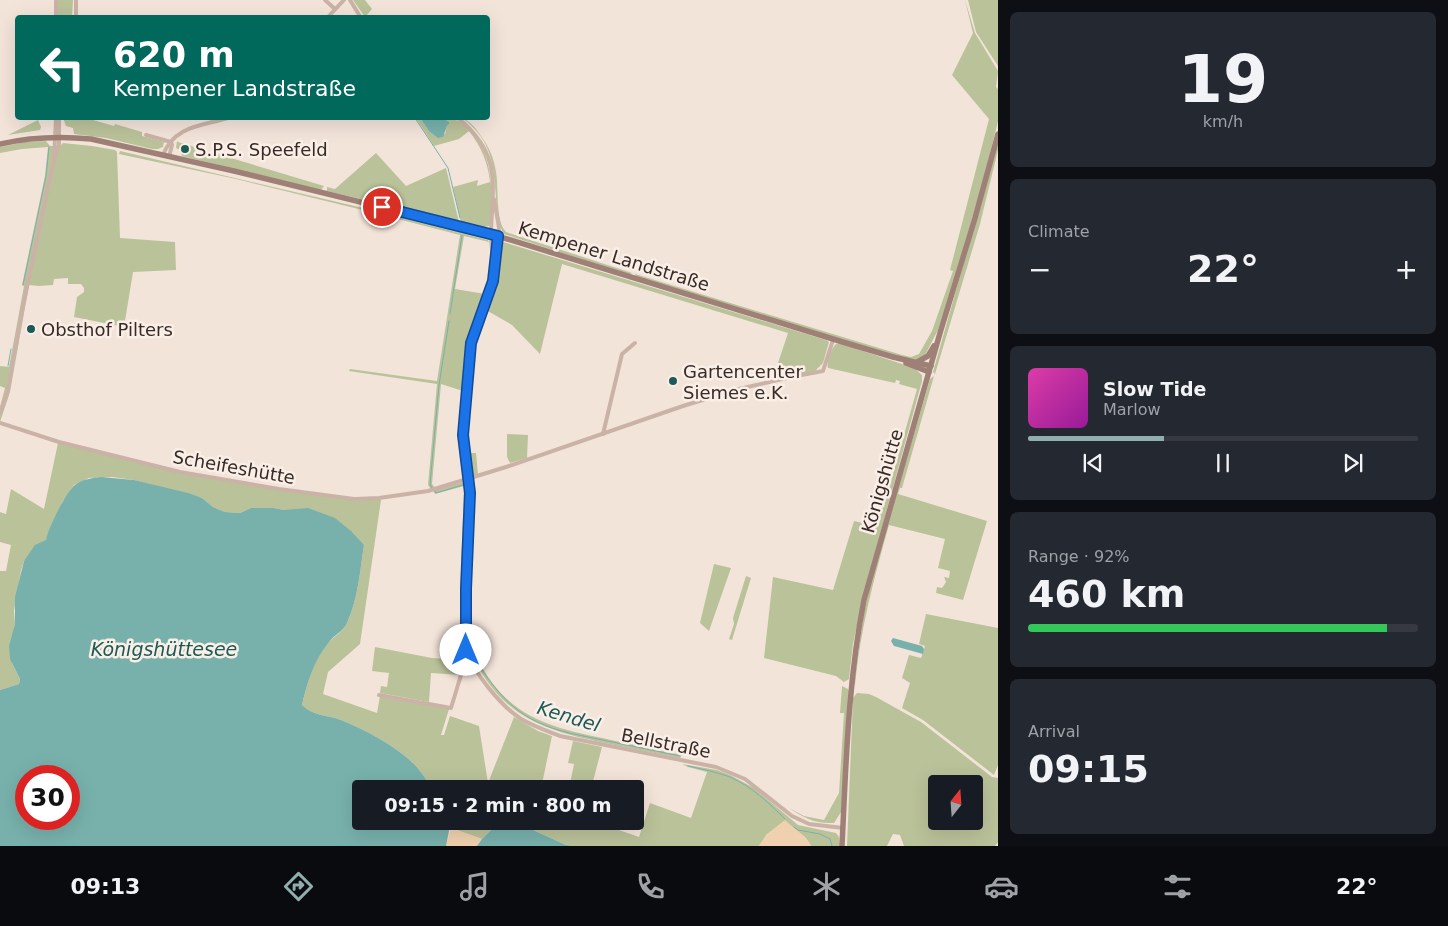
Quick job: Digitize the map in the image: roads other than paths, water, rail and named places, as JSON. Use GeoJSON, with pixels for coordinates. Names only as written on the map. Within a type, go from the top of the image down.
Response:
{"type":"FeatureCollection","features":[{"type":"Feature","properties":{"kind":"street"},"geometry":{"type":"LineString","coordinates":[[56,0],[56,15]]}},
{"type":"Feature","properties":{"kind":"street"},"geometry":{"type":"LineString","coordinates":[[76,0],[76,15]]}},
{"type":"Feature","properties":{"kind":"street"},"geometry":{"type":"LineString","coordinates":[[325,0],[335,9]]}},
{"type":"Feature","properties":{"kind":"street"},"geometry":{"type":"LineString","coordinates":[[330,15],[344,0]]}},
{"type":"Feature","properties":{"kind":"street"},"geometry":{"type":"LineString","coordinates":[[350,0],[359,15]]}},
{"type":"Feature","properties":{"kind":"street"},"geometry":{"type":"LineString","coordinates":[[0,413],[7,394],[23,306],[54,160],[57,120]]}},
{"type":"Feature","properties":{"kind":"street"},"geometry":{"type":"LineString","coordinates":[[166,156],[171,142],[184,130],[221,120]]}},
{"type":"Feature","properties":{"kind":"street","name":"Bellstraße"},"geometry":{"type":"LineString","coordinates":[[461,120],[474,133],[485,149],[492,170],[498,236],[491,288],[471,343],[463,435],[470,502],[466,589],[466,650],[469,658],[488,687],[502,702],[520,718],[538,728],[560,736],[716,767],[745,779],[792,816],[809,824],[843,828]]}},
{"type":"Feature","properties":{"kind":"street","name":"Königshütte"},"geometry":{"type":"LineString","coordinates":[[842,846],[851,687],[856,637],[867,590],[998,134]]}},
{"type":"Feature","properties":{"kind":"street"},"geometry":{"type":"LineString","coordinates":[[146,135],[171,142]]}},
{"type":"Feature","properties":{"kind":"street","name":"Kempener Landstraße"},"geometry":{"type":"LineString","coordinates":[[0,144],[31,138],[57,137],[101,141],[491,234],[930,369]]}},
{"type":"Feature","properties":{"kind":"street","name":"Bellstraße"},"geometry":{"type":"LineString","coordinates":[[494,199],[491,234],[494,272]]}},
{"type":"Feature","properties":{"kind":"street"},"geometry":{"type":"LineString","coordinates":[[917,362],[931,351],[940,333]]}},
{"type":"Feature","properties":{"kind":"street"},"geometry":{"type":"LineString","coordinates":[[603,434],[739,389],[823,371],[833,340]]}},
{"type":"Feature","properties":{"kind":"street"},"geometry":{"type":"LineString","coordinates":[[603,434],[622,354],[635,343]]}},
{"type":"Feature","properties":{"kind":"street","name":"Kempener Landstraße"},"geometry":{"type":"LineString","coordinates":[[893,357],[917,362],[930,369]]}},
{"type":"Feature","properties":{"kind":"street","name":"Scheifeshütte"},"geometry":{"type":"LineString","coordinates":[[0,423],[59,442],[180,472],[279,489],[354,499],[379,498],[428,491],[467,480],[603,434]]}},
{"type":"Feature","properties":{"kind":"street"},"geometry":{"type":"LineString","coordinates":[[379,695],[451,708],[464,665],[469,658]]}},
{"type":"Feature","properties":{"kind":"water"},"geometry":{"type":"Polygon","coordinates":[[[421,120],[446,120],[450,123],[443,137],[438,138],[429,131],[421,120]]]}},
{"type":"Feature","properties":{"kind":"water","name":"Königshüttesee"},"geometry":{"type":"Polygon","coordinates":[[[101,477],[134,480],[188,493],[202,498],[213,507],[225,512],[240,513],[251,508],[284,510],[308,508],[335,518],[351,531],[364,545],[354,604],[346,626],[333,637],[315,664],[302,705],[315,713],[336,718],[350,724],[389,744],[414,764],[427,780],[352,780],[352,830],[449,830],[446,846],[0,846],[0,690],[19,684],[20,679],[10,659],[9,646],[15,624],[15,597],[24,561],[35,545],[46,540],[50,527],[71,489],[81,481],[101,477]]]}},
{"type":"Feature","properties":{"kind":"water"},"geometry":{"type":"Polygon","coordinates":[[[893,638],[922,646],[924,649],[923,654],[894,646],[891,641],[893,638]]]}},
{"type":"Feature","properties":{"kind":"water"},"geometry":{"type":"Polygon","coordinates":[[[491,830],[533,830],[566,845],[573,846],[477,846],[491,830]]]}},
{"type":"Feature","properties":{"kind":"waterway","name":"Kendel"},"geometry":{"type":"LineString","coordinates":[[416,120],[448,168],[460,218]]}},
{"type":"Feature","properties":{"kind":"waterway"},"geometry":{"type":"LineString","coordinates":[[23,285],[46,176],[49,147]]}},
{"type":"Feature","properties":{"kind":"waterway","name":"Kendel"},"geometry":{"type":"LineString","coordinates":[[450,314],[462,235]]}},
{"type":"Feature","properties":{"kind":"waterway","name":"Kendel"},"geometry":{"type":"LineString","coordinates":[[432,488],[430,484],[439,385],[449,321]]}},
{"type":"Feature","properties":{"kind":"waterway"},"geometry":{"type":"LineString","coordinates":[[8,366],[11,349]]}},
{"type":"Feature","properties":{"kind":"waterway","name":"Kendel"},"geometry":{"type":"LineString","coordinates":[[435,491],[436,493],[466,484],[463,583]]}},
{"type":"Feature","properties":{"kind":"waterway","name":"Kendel"},"geometry":{"type":"LineString","coordinates":[[462,643],[463,587]]}},
{"type":"Feature","properties":{"kind":"waterway","name":"Kendel"},"geometry":{"type":"LineString","coordinates":[[475,659],[504,697],[514,707],[538,722],[569,733],[680,756]]}},
{"type":"Feature","properties":{"kind":"waterway","name":"Kendel"},"geometry":{"type":"LineString","coordinates":[[688,766],[730,777],[738,781],[759,795],[785,819]]}},
{"type":"Feature","properties":{"kind":"waterway","name":"Kendel"},"geometry":{"type":"LineString","coordinates":[[794,827],[798,830],[820,834],[830,839],[832,846]]}},
{"type":"Feature","properties":{"kind":"place","name":"S.P.S. Speefeld"},"geometry":{"type":"Point","coordinates":[185,149]}},
{"type":"Feature","properties":{"kind":"place","name":"Obsthof Pilters"},"geometry":{"type":"Point","coordinates":[31,329]}},
{"type":"Feature","properties":{"kind":"place","name":"Gartencenter Siemes e.K."},"geometry":{"type":"Point","coordinates":[673,381]}}]}
